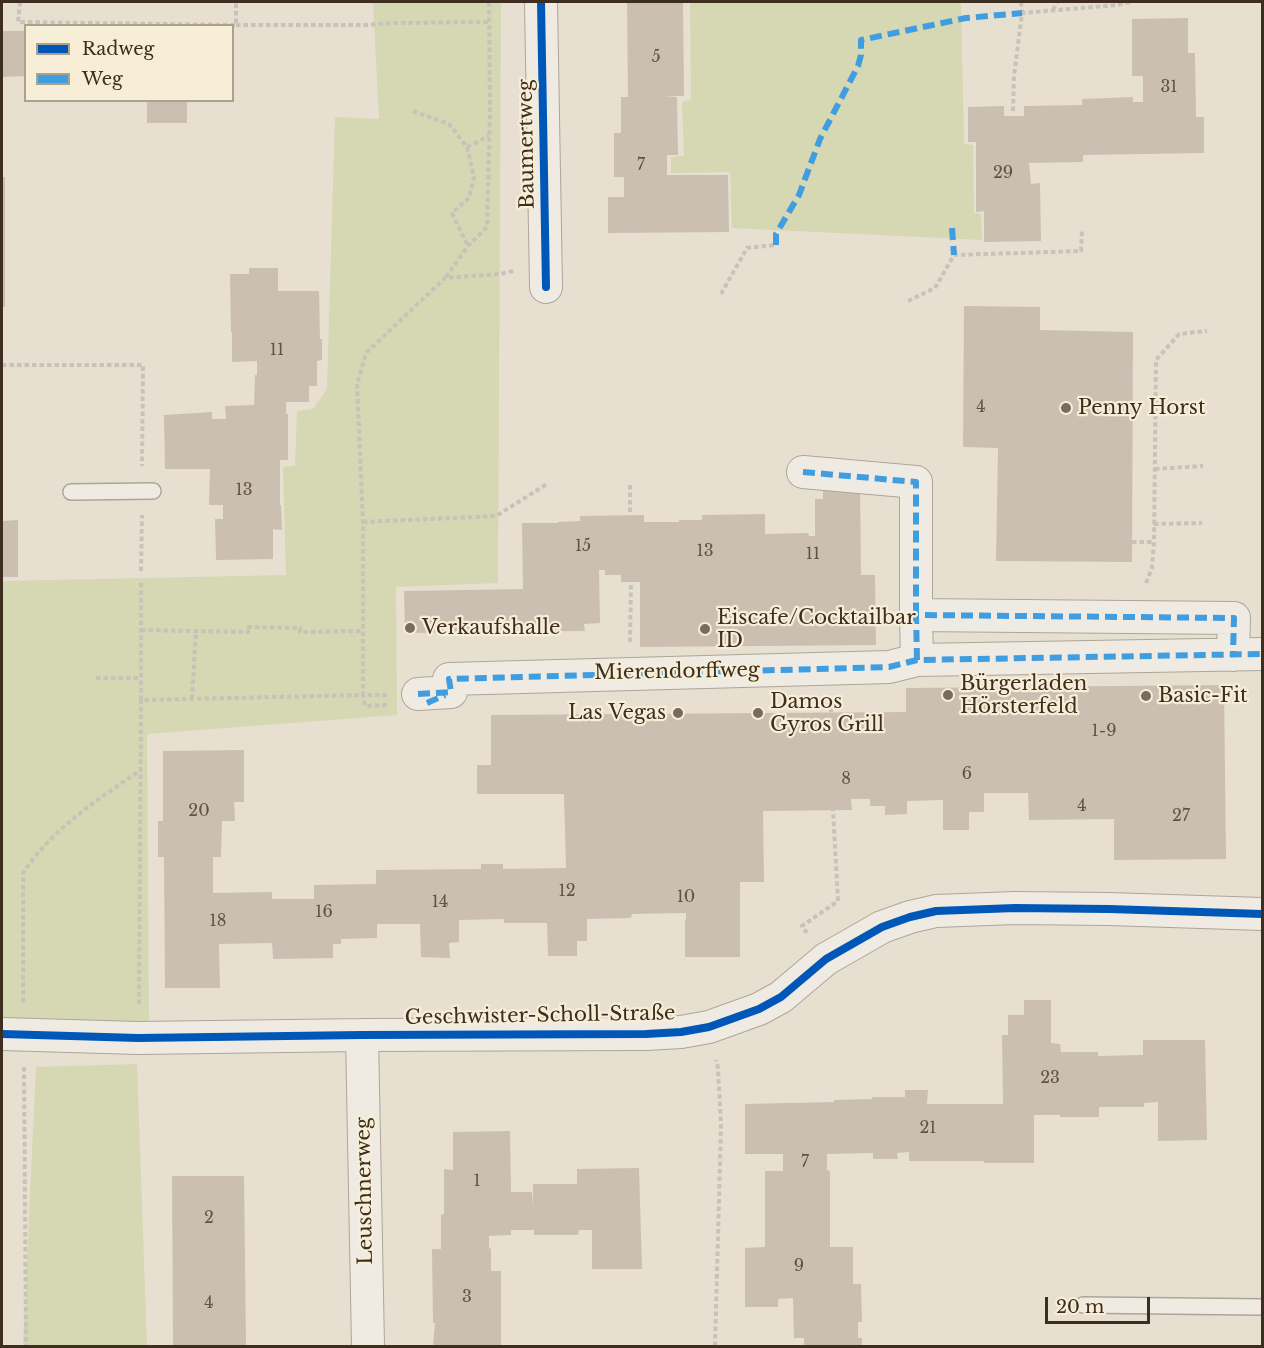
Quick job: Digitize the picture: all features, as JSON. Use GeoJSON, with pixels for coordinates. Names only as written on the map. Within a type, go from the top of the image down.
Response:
{"type":"FeatureCollection","features":[{"type":"Feature","properties":{"kind":"street","name":"Baumertweg"},"geometry":{"type":"LineString","coordinates":[[541,2],[545,275]]}},
{"type":"Feature","properties":{"kind":"street"},"geometry":{"type":"LineString","coordinates":[[803,472],[916,482],[917,660]]}},
{"type":"Feature","properties":{"kind":"street","name":"Mierendorffweg"},"geometry":{"type":"LineString","coordinates":[[423,696],[449,679],[890,667],[917,660],[1248,655],[1234,618],[916,615]]}},
{"type":"Feature","properties":{"kind":"street","name":"Geschwister-Scholl-Straße"},"geometry":{"type":"LineString","coordinates":[[13,1034],[138,1038],[681,1032],[709,1027],[759,1009],[782,997],[826,959],[882,927],[936,911],[1015,908],[1263,914]]}},
{"type":"Feature","properties":{"kind":"street","name":"Leuschnerweg"},"geometry":{"type":"LineString","coordinates":[[362,1035],[368,1347]]}},
{"type":"Feature","properties":{"kind":"lane"},"geometry":{"type":"LineString","coordinates":[[71,492],[147,491]]}},
{"type":"Feature","properties":{"kind":"lane"},"geometry":{"type":"LineString","coordinates":[[1083,1305],[1263,1307]]}},
{"type":"Feature","properties":{"kind":"path"},"geometry":{"type":"LineString","coordinates":[[20,2],[18,22],[163,24]]}},
{"type":"Feature","properties":{"kind":"path"},"geometry":{"type":"LineString","coordinates":[[236,2],[236,25],[489,22]]}},
{"type":"Feature","properties":{"kind":"path"},"geometry":{"type":"LineString","coordinates":[[365,706],[363,695],[363,522],[357,384],[366,353],[446,278],[468,246],[487,227],[489,2]]}},
{"type":"Feature","properties":{"kind":"path"},"geometry":{"type":"LineString","coordinates":[[1013,111],[1014,76],[1022,13],[1021,2]]}},
{"type":"Feature","properties":{"kind":"path"},"geometry":{"type":"LineString","coordinates":[[1053,10],[1057,2]]}},
{"type":"Feature","properties":{"kind":"path"},"geometry":{"type":"LineString","coordinates":[[1022,13],[1130,2]]}},
{"type":"Feature","properties":{"kind":"path"},"geometry":{"type":"LineString","coordinates":[[413,111],[449,124],[467,147],[474,177],[469,198],[452,213],[468,246]]}},
{"type":"Feature","properties":{"kind":"path"},"geometry":{"type":"LineString","coordinates":[[467,147],[489,136]]}},
{"type":"Feature","properties":{"kind":"path"},"geometry":{"type":"LineString","coordinates":[[908,301],[935,288],[954,255],[1081,251],[1082,230]]}},
{"type":"Feature","properties":{"kind":"path"},"geometry":{"type":"LineString","coordinates":[[721,294],[747,248],[776,245]]}},
{"type":"Feature","properties":{"kind":"path"},"geometry":{"type":"LineString","coordinates":[[446,278],[500,274],[545,275]]}},
{"type":"Feature","properties":{"kind":"path"},"geometry":{"type":"LineString","coordinates":[[1132,618],[1152,568],[1155,542],[1156,360],[1179,334],[1207,331]]}},
{"type":"Feature","properties":{"kind":"path"},"geometry":{"type":"LineString","coordinates":[[2,365],[143,365],[147,491],[141,571]]}},
{"type":"Feature","properties":{"kind":"path"},"geometry":{"type":"LineString","coordinates":[[1155,469],[1203,466]]}},
{"type":"Feature","properties":{"kind":"path"},"geometry":{"type":"LineString","coordinates":[[363,522],[496,516],[547,484]]}},
{"type":"Feature","properties":{"kind":"path"},"geometry":{"type":"LineString","coordinates":[[630,485],[630,516]]}},
{"type":"Feature","properties":{"kind":"path"},"geometry":{"type":"LineString","coordinates":[[1154,524],[1202,523]]}},
{"type":"Feature","properties":{"kind":"path"},"geometry":{"type":"LineString","coordinates":[[1132,542],[1155,542]]}},
{"type":"Feature","properties":{"kind":"path"},"geometry":{"type":"LineString","coordinates":[[630,673],[631,582]]}},
{"type":"Feature","properties":{"kind":"path"},"geometry":{"type":"LineString","coordinates":[[138,1038],[141,583]]}},
{"type":"Feature","properties":{"kind":"path"},"geometry":{"type":"LineString","coordinates":[[141,630],[248,632],[247,627],[258,627],[300,628],[300,632],[363,632]]}},
{"type":"Feature","properties":{"kind":"path"},"geometry":{"type":"LineString","coordinates":[[192,699],[196,631]]}},
{"type":"Feature","properties":{"kind":"path"},"geometry":{"type":"LineString","coordinates":[[96,678],[141,678]]}},
{"type":"Feature","properties":{"kind":"path"},"geometry":{"type":"LineString","coordinates":[[141,700],[363,695],[423,696]]}},
{"type":"Feature","properties":{"kind":"path"},"geometry":{"type":"LineString","coordinates":[[26,1347],[13,1034],[23,873],[35,855],[57,832],[110,790],[141,770]]}},
{"type":"Feature","properties":{"kind":"path"},"geometry":{"type":"LineString","coordinates":[[826,959],[802,927],[838,901],[833,810]]}},
{"type":"Feature","properties":{"kind":"path"},"geometry":{"type":"LineString","coordinates":[[709,1027],[718,1068],[721,1126],[716,1347]]}},
{"type":"Feature","properties":{"kind":"green space"},"geometry":{"type":"Polygon","coordinates":[[[373,2],[501,2],[498,583],[396,587],[397,715],[147,734],[149,1030],[2,1026],[2,581],[286,575],[283,467],[295,466],[297,411],[313,409],[327,389],[335,117],[379,119],[373,2]]]}},
{"type":"Feature","properties":{"kind":"green space"},"geometry":{"type":"Polygon","coordinates":[[[690,2],[961,2],[964,144],[973,145],[974,213],[981,214],[982,240],[732,228],[730,172],[671,173],[671,157],[684,156],[682,102],[691,100],[690,2]]]}},
{"type":"Feature","properties":{"kind":"green space"},"geometry":{"type":"Polygon","coordinates":[[[137,1064],[147,1346],[23,1346],[36,1067],[137,1064]]]}},
{"type":"Feature","properties":{"kind":"building"},"geometry":{"type":"Polygon","coordinates":[[[627,2],[683,2],[684,96],[664,96],[677,97],[678,155],[667,155],[667,175],[728,175],[729,232],[608,233],[608,197],[624,197],[624,177],[614,177],[614,133],[621,133],[621,97],[628,97],[627,2]]]}},
{"type":"Feature","properties":{"kind":"building"},"geometry":{"type":"Polygon","coordinates":[[[1188,18],[1188,53],[1195,53],[1196,117],[1204,117],[1204,153],[1083,155],[1083,162],[1029,163],[1031,184],[1040,183],[1041,241],[984,242],[984,211],[976,212],[976,142],[968,142],[968,107],[1004,106],[1004,116],[1024,116],[1024,106],[1082,105],[1082,99],[1133,97],[1133,102],[1143,102],[1143,76],[1132,76],[1132,19],[1188,18]]]}},
{"type":"Feature","properties":{"kind":"building"},"geometry":{"type":"Polygon","coordinates":[[[2,31],[24,31],[24,76],[2,77],[2,31]]]}},
{"type":"Feature","properties":{"kind":"building"},"geometry":{"type":"Polygon","coordinates":[[[147,102],[187,102],[187,123],[147,123],[147,102]]]}},
{"type":"Feature","properties":{"kind":"building"},"geometry":{"type":"Polygon","coordinates":[[[2,177],[5,177],[5,307],[2,307],[2,177]]]}},
{"type":"Feature","properties":{"kind":"building"},"geometry":{"type":"Polygon","coordinates":[[[249,268],[278,268],[278,291],[319,291],[322,360],[317,361],[317,386],[309,386],[309,402],[286,402],[288,460],[280,460],[282,530],[273,529],[273,559],[216,560],[215,519],[223,519],[223,505],[209,505],[210,469],[165,469],[164,415],[212,412],[212,419],[226,419],[225,406],[254,405],[257,361],[232,362],[230,274],[249,274],[249,268]]]}},
{"type":"Feature","properties":{"kind":"building","name":"Penny Horst"},"geometry":{"type":"Polygon","coordinates":[[[964,306],[1040,307],[1040,330],[1133,332],[1132,562],[996,561],[998,448],[963,447],[964,306]]]}},
{"type":"Feature","properties":{"kind":"building"},"geometry":{"type":"Polygon","coordinates":[[[860,482],[861,575],[875,575],[876,645],[640,647],[640,582],[621,582],[621,575],[605,575],[605,570],[599,570],[600,623],[584,624],[585,631],[405,633],[404,591],[523,589],[522,523],[580,521],[580,516],[644,515],[644,522],[679,522],[679,520],[702,520],[702,515],[765,514],[765,534],[808,533],[809,536],[815,536],[815,499],[823,499],[823,483],[860,482]]]}},
{"type":"Feature","properties":{"kind":"building"},"geometry":{"type":"Polygon","coordinates":[[[18,520],[18,577],[2,577],[2,521],[18,520]]]}},
{"type":"Feature","properties":{"kind":"building"},"geometry":{"type":"Polygon","coordinates":[[[1224,685],[1226,859],[1114,860],[1114,819],[1029,820],[1028,793],[984,793],[984,812],[969,812],[969,830],[943,830],[943,800],[907,801],[907,814],[885,815],[885,806],[870,806],[870,799],[851,799],[852,810],[763,811],[764,882],[740,882],[740,957],[685,957],[686,913],[632,914],[631,918],[587,919],[587,941],[577,941],[577,956],[548,956],[547,923],[504,923],[504,919],[459,920],[459,942],[449,943],[450,958],[421,957],[420,924],[377,924],[377,938],[341,939],[341,944],[333,944],[333,958],[273,959],[272,943],[219,944],[220,988],[165,988],[164,857],[158,857],[158,821],[163,821],[163,751],[244,750],[244,802],[234,802],[235,821],[222,821],[221,857],[213,857],[213,893],[272,892],[272,899],[314,899],[314,885],[376,884],[376,870],[481,869],[481,864],[503,864],[503,869],[566,868],[564,794],[477,794],[477,765],[491,765],[491,715],[906,712],[906,688],[1224,685]]]}},
{"type":"Feature","properties":{"kind":"building"},"geometry":{"type":"Polygon","coordinates":[[[1024,1000],[1051,1000],[1051,1043],[1060,1044],[1061,1052],[1098,1052],[1098,1056],[1143,1055],[1143,1040],[1205,1040],[1207,1140],[1158,1141],[1158,1102],[1144,1103],[1144,1107],[1099,1107],[1099,1117],[1034,1115],[1034,1163],[909,1161],[909,1152],[897,1153],[898,1159],[873,1159],[873,1153],[827,1154],[827,1170],[830,1171],[830,1247],[853,1247],[853,1284],[861,1284],[862,1322],[858,1322],[858,1338],[862,1338],[862,1346],[804,1346],[804,1338],[794,1338],[793,1298],[778,1299],[778,1307],[745,1307],[745,1248],[765,1247],[765,1171],[783,1171],[783,1154],[745,1154],[745,1104],[834,1102],[834,1100],[872,1099],[872,1097],[905,1097],[905,1090],[928,1090],[927,1104],[1003,1104],[1002,1035],[1008,1035],[1008,1015],[1024,1015],[1024,1000]]]}},
{"type":"Feature","properties":{"kind":"building"},"geometry":{"type":"Polygon","coordinates":[[[510,1131],[511,1192],[532,1192],[533,1208],[533,1184],[577,1184],[577,1169],[639,1168],[642,1269],[592,1269],[592,1230],[579,1230],[578,1235],[534,1235],[534,1230],[511,1230],[511,1235],[489,1236],[491,1271],[501,1271],[501,1346],[433,1346],[435,1323],[433,1323],[432,1249],[441,1249],[444,1169],[453,1170],[453,1132],[510,1131]]]}},
{"type":"Feature","properties":{"kind":"building"},"geometry":{"type":"Polygon","coordinates":[[[172,1176],[244,1176],[246,1346],[173,1346],[172,1176]]]}},
{"type":"Feature","properties":{"kind":"marked path"},"geometry":{"type":"LineString","coordinates":[[776,245],[776,234],[799,195],[820,139],[858,66],[861,40],[966,18],[1022,13]]}},
{"type":"Feature","properties":{"kind":"marked path"},"geometry":{"type":"LineString","coordinates":[[952,228],[954,255]]}},
{"type":"Feature","properties":{"kind":"marked path"},"geometry":{"type":"LineString","coordinates":[[803,472],[916,482],[916,615]]}},
{"type":"Feature","properties":{"kind":"marked path"},"geometry":{"type":"LineString","coordinates":[[917,660],[916,615],[1234,618],[1233,655]]}},
{"type":"Feature","properties":{"kind":"marked path"},"geometry":{"type":"LineString","coordinates":[[418,694],[451,692],[449,679],[889,667],[917,660],[1262,654]]}},
{"type":"Feature","properties":{"kind":"marked path"},"geometry":{"type":"LineString","coordinates":[[427,703],[445,695]]}},
{"type":"Feature","properties":{"kind":"cycle path"},"geometry":{"type":"LineString","coordinates":[[541,2],[546,287]]}},
{"type":"Feature","properties":{"kind":"cycle path"},"geometry":{"type":"LineString","coordinates":[[2,1034],[138,1038],[681,1032],[709,1027],[759,1009],[781,997],[826,959],[882,927],[936,911],[1015,908],[1262,914]]}},
{"type":"Feature","properties":{"kind":"place","name":"Penny Horst"},"geometry":{"type":"Point","coordinates":[1066,408]}},
{"type":"Feature","properties":{"kind":"place","name":"Verkaufshalle"},"geometry":{"type":"Point","coordinates":[410,628]}},
{"type":"Feature","properties":{"kind":"place","name":"Eiscafe/Cocktailbar ID"},"geometry":{"type":"Point","coordinates":[705,629]}},
{"type":"Feature","properties":{"kind":"place","name":"Bürgerladen Hörsterfeld"},"geometry":{"type":"Point","coordinates":[948,695]}},
{"type":"Feature","properties":{"kind":"place","name":"Basic-Fit"},"geometry":{"type":"Point","coordinates":[1146,696]}},
{"type":"Feature","properties":{"kind":"place","name":"Las Vegas"},"geometry":{"type":"Point","coordinates":[678,713]}},
{"type":"Feature","properties":{"kind":"place","name":"Damos Gyros Grill"},"geometry":{"type":"Point","coordinates":[758,713]}}]}
